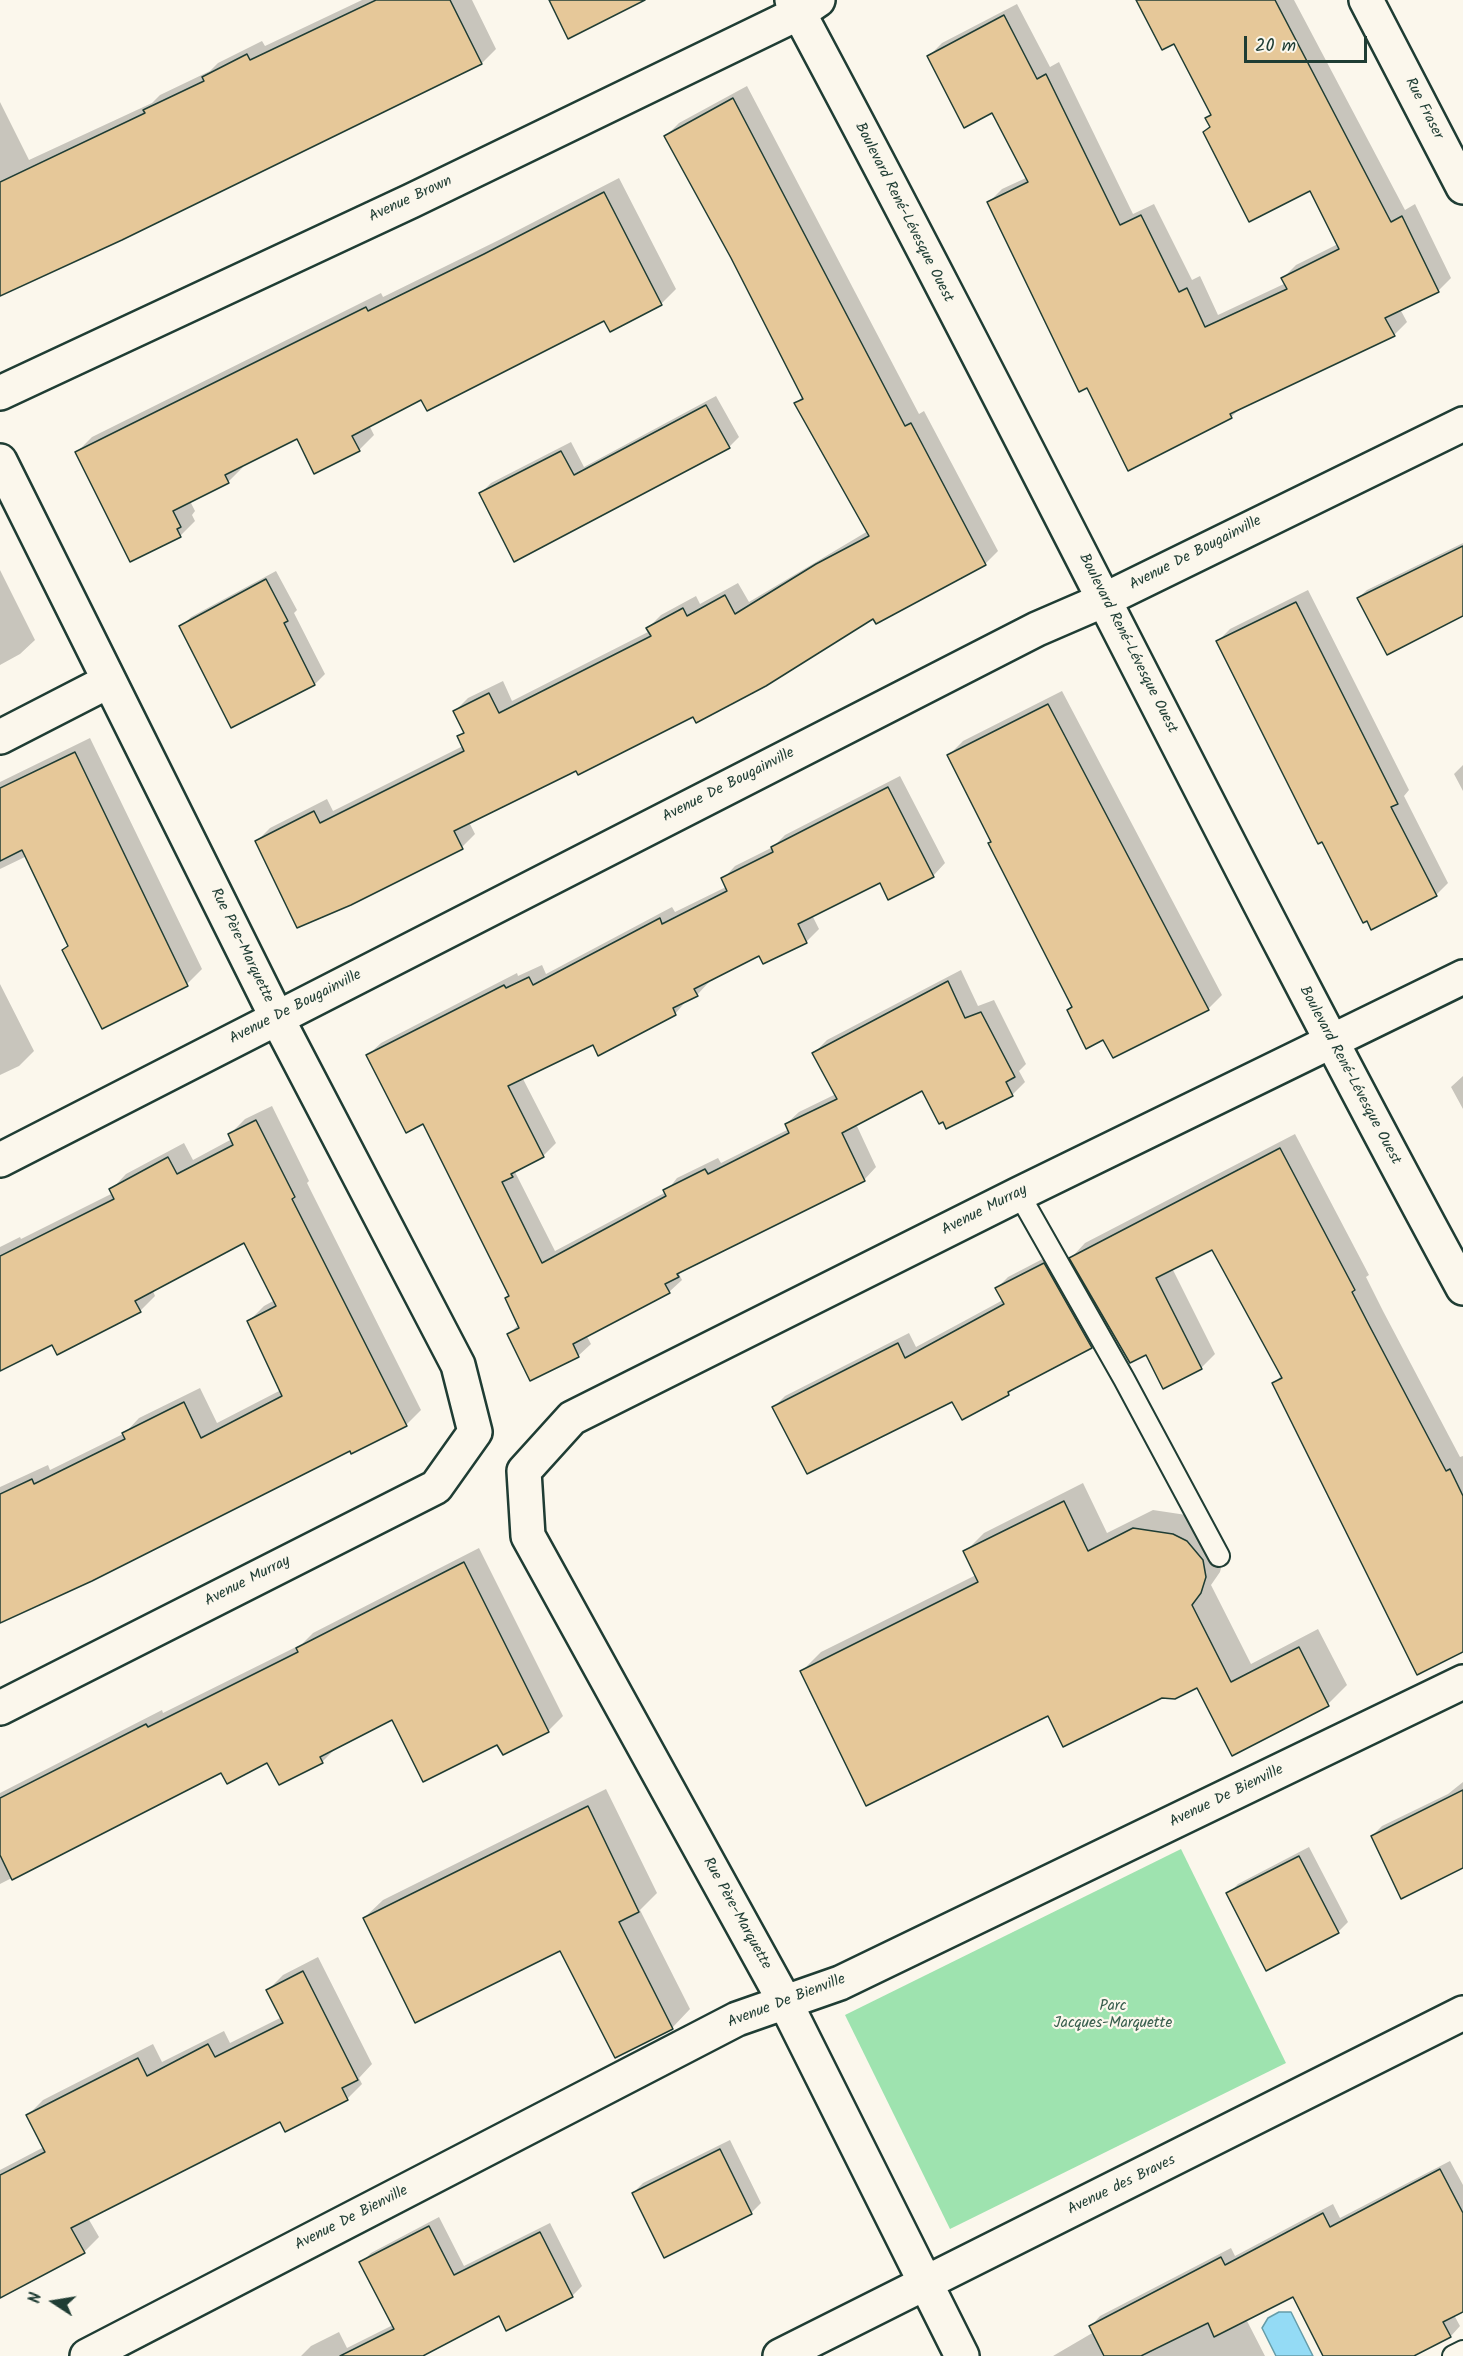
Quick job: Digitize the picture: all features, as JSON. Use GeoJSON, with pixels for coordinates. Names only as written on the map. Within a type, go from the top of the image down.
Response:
{"type":"FeatureCollection","features":[{"type":"Feature","properties":{"kind":"street","name":"Rue Fraser"},"geometry":{"type":"LineString","coordinates":[[1366,0],[1463,187]]}},
{"type":"Feature","properties":{"kind":"street","name":"Avenue Brown"},"geometry":{"type":"LineString","coordinates":[[0,393],[411,201],[803,4]]}},
{"type":"Feature","properties":{"kind":"street","name":"Boulevard René-Lévesque Ouest"},"geometry":{"type":"LineString","coordinates":[[803,4],[1330,1041],[1463,1288]]}},
{"type":"Feature","properties":{"kind":"street","name":"Avenue De Bougainville"},"geometry":{"type":"LineString","coordinates":[[0,1160],[1037,628],[1104,600],[1463,424]]}},
{"type":"Feature","properties":{"kind":"street","name":"Rue Père-Marquette"},"geometry":{"type":"LineString","coordinates":[[0,461],[277,1018],[458,1365],[475,1432]]}},
{"type":"Feature","properties":{"kind":"street"},"geometry":{"type":"LineString","coordinates":[[0,737],[109,681]]}},
{"type":"Feature","properties":{"kind":"street","name":"Avenue Murray"},"geometry":{"type":"LineString","coordinates":[[524,1471],[572,1418],[1019,1194],[1463,977]]}},
{"type":"Feature","properties":{"kind":"street","name":"Avenue Murray"},"geometry":{"type":"LineString","coordinates":[[0,1708],[436,1486],[475,1432]]}},
{"type":"Feature","properties":{"kind":"street","name":"Rue Père-Marquette"},"geometry":{"type":"LineString","coordinates":[[524,1471],[528,1536],[786,2004],[963,2356]]}},
{"type":"Feature","properties":{"kind":"street","name":"Avenue De Bienville"},"geometry":{"type":"LineString","coordinates":[[87,2356],[737,2019],[786,2004],[850,1978],[1463,1682]]}},
{"type":"Feature","properties":{"kind":"street","name":"Avenue des Braves"},"geometry":{"type":"LineString","coordinates":[[780,2356],[1463,2013]]}},
{"type":"Feature","properties":{"kind":"lane"},"geometry":{"type":"LineString","coordinates":[[1019,1194],[1124,1379],[1219,1556]]}},
{"type":"Feature","properties":{"kind":"lane"},"geometry":{"type":"LineString","coordinates":[[1454,2356],[1463,2351]]}},
{"type":"Feature","properties":{"kind":"green space","name":"Parc Jacques-Marquette"},"geometry":{"type":"Polygon","coordinates":[[[1181,1849],[1286,2063],[950,2229],[845,2015],[1181,1849]]]}},
{"type":"Feature","properties":{"kind":"water"},"geometry":{"type":"Polygon","coordinates":[[[1279,2312],[1291,2312],[1313,2356],[1276,2356],[1262,2328],[1268,2318],[1279,2312]]]}},
{"type":"Feature","properties":{"kind":"building"},"geometry":{"type":"Polygon","coordinates":[[[376,0],[450,0],[482,64],[122,240],[0,296],[0,182],[145,113],[143,110],[204,81],[202,77],[247,54],[250,60],[376,0]]]}},
{"type":"Feature","properties":{"kind":"building"},"geometry":{"type":"Polygon","coordinates":[[[549,0],[645,0],[568,39],[549,0]]]}},
{"type":"Feature","properties":{"kind":"building"},"geometry":{"type":"Polygon","coordinates":[[[1136,0],[1275,0],[1391,222],[1402,216],[1439,292],[1385,318],[1395,336],[1230,414],[1232,418],[1128,471],[1087,388],[1079,392],[987,202],[1028,182],[992,113],[964,128],[927,56],[1004,15],[1037,79],[1046,74],[1120,225],[1141,215],[1179,292],[1187,288],[1205,327],[1287,289],[1281,278],[1339,249],[1310,191],[1249,222],[1203,132],[1210,127],[1205,118],[1211,115],[1174,44],[1162,50],[1136,0]]]}},
{"type":"Feature","properties":{"kind":"building"},"geometry":{"type":"Polygon","coordinates":[[[733,98],[905,426],[911,423],[986,565],[876,624],[873,619],[766,686],[696,723],[693,717],[578,775],[576,771],[454,831],[463,849],[351,905],[297,928],[255,841],[314,811],[320,823],[464,751],[457,736],[464,733],[453,711],[489,693],[499,713],[651,636],[646,628],[683,608],[687,616],[725,595],[735,614],[816,564],[869,536],[794,403],[803,399],[731,258],[664,136],[733,98]]]}},
{"type":"Feature","properties":{"kind":"building"},"geometry":{"type":"Polygon","coordinates":[[[604,192],[662,305],[610,332],[604,321],[427,411],[421,400],[352,436],[360,451],[314,474],[297,439],[225,475],[229,483],[173,511],[181,527],[177,529],[181,537],[130,562],[75,452],[366,307],[368,311],[484,254],[604,192]]]}},
{"type":"Feature","properties":{"kind":"building"},"geometry":{"type":"Polygon","coordinates":[[[706,405],[730,448],[514,562],[479,493],[561,451],[574,475],[706,405]]]}},
{"type":"Feature","properties":{"kind":"building"},"geometry":{"type":"Polygon","coordinates":[[[1463,546],[1463,616],[1387,655],[1357,598],[1463,546]]]}},
{"type":"Feature","properties":{"kind":"building"},"geometry":{"type":"Polygon","coordinates":[[[266,579],[288,621],[284,623],[315,685],[231,728],[179,626],[266,579]]]}},
{"type":"Feature","properties":{"kind":"building"},"geometry":{"type":"Polygon","coordinates":[[[1296,602],[1398,804],[1391,807],[1437,896],[1371,930],[1367,921],[1363,923],[1322,842],[1318,844],[1216,641],[1296,602]]]}},
{"type":"Feature","properties":{"kind":"building"},"geometry":{"type":"Polygon","coordinates":[[[1048,704],[1209,1010],[1113,1058],[1103,1040],[1086,1049],[1067,1010],[1072,1007],[988,843],[991,842],[947,755],[1048,704]]]}},
{"type":"Feature","properties":{"kind":"building"},"geometry":{"type":"Polygon","coordinates":[[[75,752],[188,986],[102,1029],[62,950],[68,946],[22,850],[0,861],[0,788],[75,752]]]}},
{"type":"Feature","properties":{"kind":"building"},"geometry":{"type":"Polygon","coordinates":[[[888,787],[934,877],[888,900],[880,883],[798,924],[807,943],[763,964],[759,956],[694,989],[698,996],[673,1008],[676,1015],[598,1056],[593,1045],[508,1086],[544,1157],[511,1174],[513,1177],[502,1182],[542,1263],[666,1196],[663,1190],[705,1169],[708,1174],[789,1133],[785,1124],[837,1099],[812,1053],[948,981],[965,1018],[981,1012],[1015,1077],[1006,1082],[1013,1096],[946,1129],[943,1122],[939,1124],[922,1091],[842,1133],[865,1181],[677,1274],[679,1277],[665,1284],[670,1293],[573,1344],[579,1357],[530,1381],[507,1334],[519,1328],[505,1298],[509,1296],[423,1124],[406,1133],[366,1055],[504,985],[506,988],[529,977],[533,985],[660,918],[662,924],[727,891],[721,878],[773,852],[771,847],[888,787]]]}},
{"type":"Feature","properties":{"kind":"building"},"geometry":{"type":"Polygon","coordinates":[[[256,1120],[295,1197],[292,1199],[407,1426],[351,1454],[350,1451],[92,1581],[0,1623],[0,1494],[32,1479],[34,1484],[125,1439],[122,1433],[184,1402],[201,1438],[282,1396],[247,1321],[276,1306],[244,1243],[135,1301],[141,1312],[57,1355],[52,1345],[0,1371],[0,1256],[114,1199],[109,1189],[168,1157],[177,1174],[233,1145],[228,1134],[256,1120]]]}},
{"type":"Feature","properties":{"kind":"building"},"geometry":{"type":"Polygon","coordinates":[[[1280,1148],[1355,1290],[1352,1292],[1369,1325],[1446,1471],[1450,1469],[1463,1496],[1463,1652],[1417,1675],[1272,1383],[1282,1378],[1212,1250],[1156,1278],[1202,1369],[1163,1389],[1146,1355],[1130,1363],[1069,1258],[1280,1148]]]}},
{"type":"Feature","properties":{"kind":"building"},"geometry":{"type":"Polygon","coordinates":[[[1044,1263],[1092,1348],[1008,1392],[1009,1395],[962,1420],[952,1402],[807,1474],[772,1407],[898,1343],[905,1358],[1004,1304],[995,1288],[1044,1263]]]}},
{"type":"Feature","properties":{"kind":"building"},"geometry":{"type":"Polygon","coordinates":[[[1064,1501],[1088,1551],[1133,1528],[1173,1534],[1187,1541],[1203,1560],[1206,1577],[1201,1593],[1192,1605],[1231,1682],[1299,1647],[1329,1706],[1232,1756],[1197,1688],[1175,1699],[1162,1698],[1063,1747],[1048,1716],[866,1806],[800,1671],[978,1582],[963,1551],[1064,1501]]]}},
{"type":"Feature","properties":{"kind":"building"},"geometry":{"type":"Polygon","coordinates":[[[464,1562],[549,1732],[503,1755],[497,1745],[423,1782],[392,1720],[320,1757],[323,1763],[279,1785],[267,1763],[227,1784],[221,1773],[12,1880],[0,1855],[0,1798],[146,1724],[148,1727],[298,1652],[296,1648],[464,1562]]]}},
{"type":"Feature","properties":{"kind":"building"},"geometry":{"type":"Polygon","coordinates":[[[1463,1790],[1463,1868],[1401,1899],[1371,1836],[1463,1790]]]}},
{"type":"Feature","properties":{"kind":"building"},"geometry":{"type":"Polygon","coordinates":[[[588,1806],[639,1912],[619,1922],[673,2029],[615,2058],[560,1951],[415,2023],[363,1918],[588,1806]]]}},
{"type":"Feature","properties":{"kind":"building"},"geometry":{"type":"Polygon","coordinates":[[[1299,1856],[1339,1933],[1266,1971],[1226,1893],[1299,1856]]]}},
{"type":"Feature","properties":{"kind":"building"},"geometry":{"type":"Polygon","coordinates":[[[303,1971],[358,2080],[342,2088],[348,2100],[285,2132],[280,2122],[71,2228],[85,2253],[0,2298],[0,2175],[45,2152],[26,2115],[138,2058],[147,2076],[208,2044],[215,2057],[283,2023],[266,1990],[303,1971]]]}},
{"type":"Feature","properties":{"kind":"building"},"geometry":{"type":"Polygon","coordinates":[[[720,2149],[752,2214],[664,2258],[632,2193],[720,2149]]]}},
{"type":"Feature","properties":{"kind":"building"},"geometry":{"type":"Polygon","coordinates":[[[1440,2169],[1463,2213],[1463,2312],[1443,2322],[1451,2337],[1414,2356],[1323,2356],[1293,2297],[1214,2337],[1208,2323],[1141,2356],[1104,2356],[1089,2326],[1221,2257],[1225,2265],[1323,2213],[1330,2227],[1440,2169]]]}},
{"type":"Feature","properties":{"kind":"building"},"geometry":{"type":"Polygon","coordinates":[[[429,2226],[454,2275],[540,2232],[573,2297],[506,2331],[499,2316],[423,2356],[340,2356],[394,2329],[359,2262],[429,2226]]]}}]}
